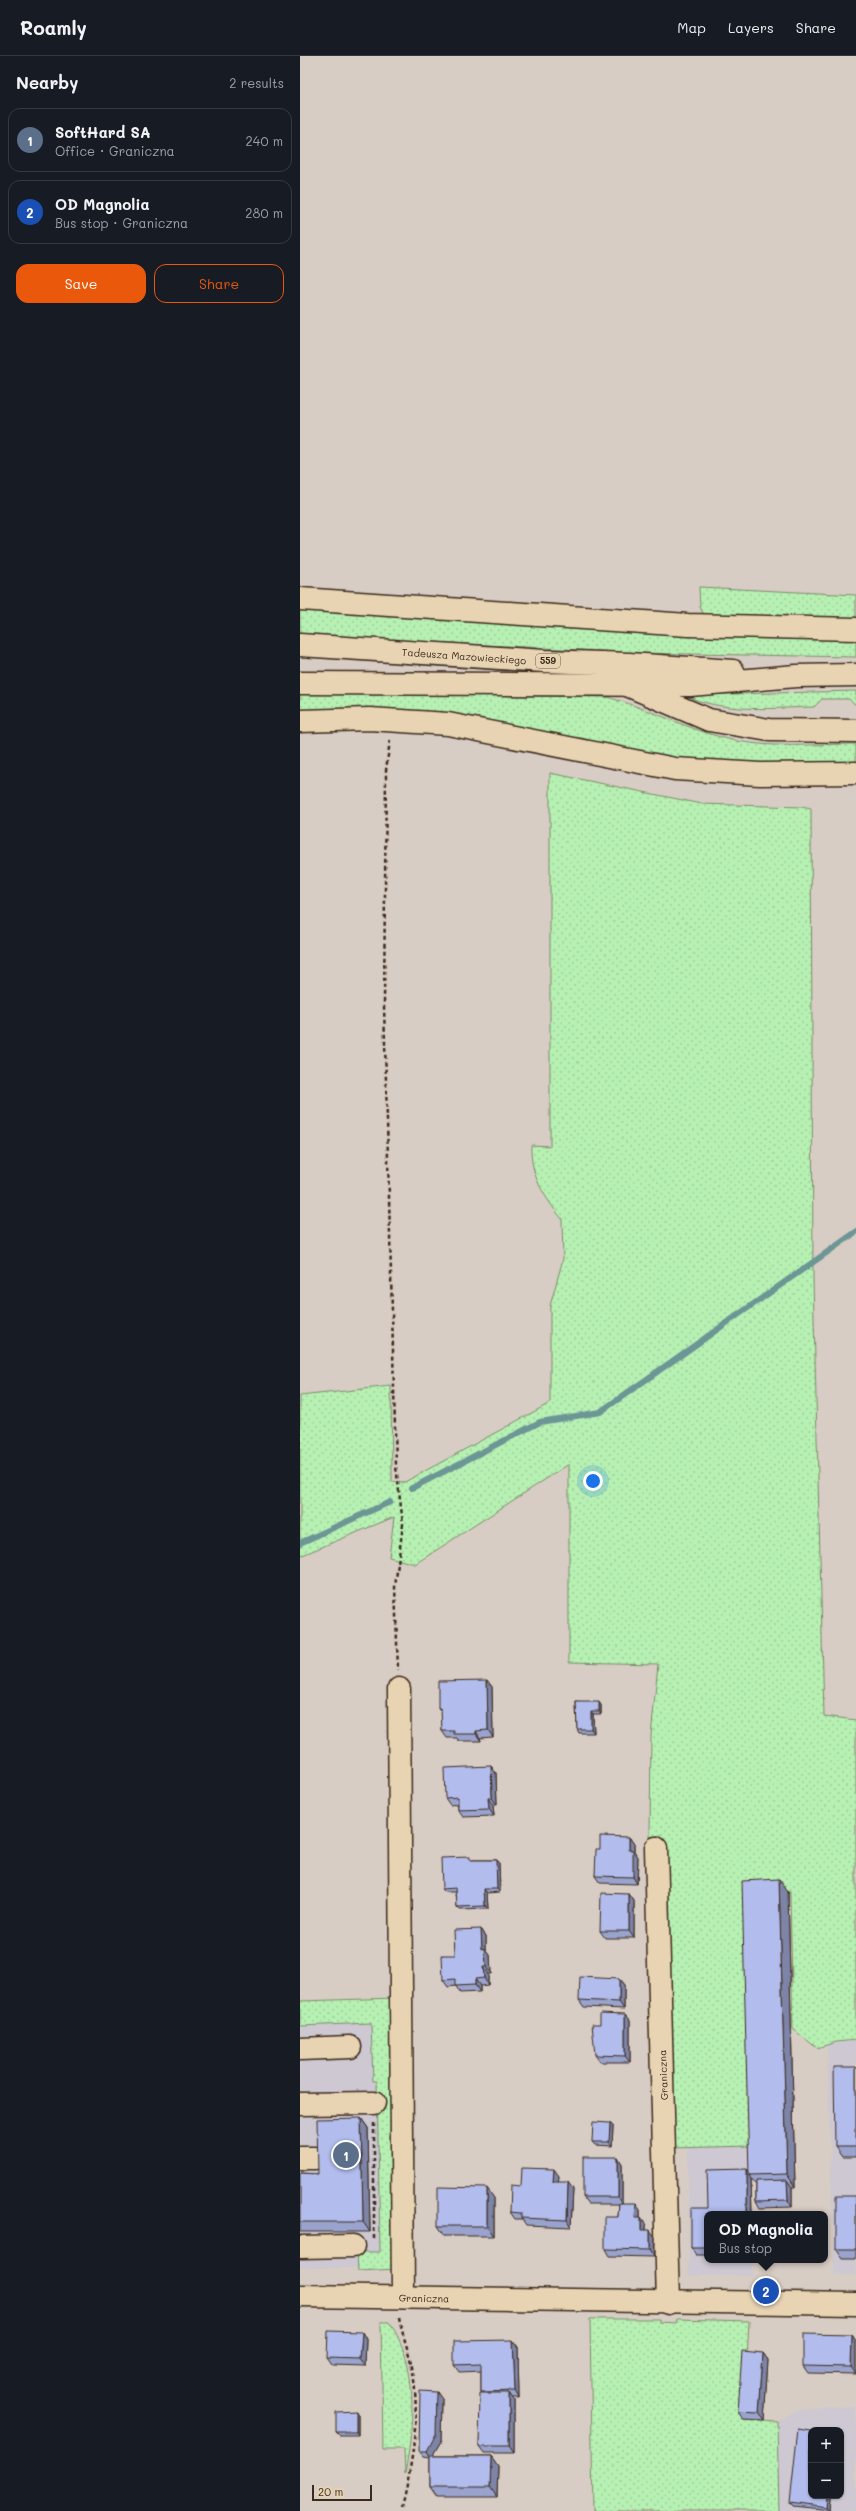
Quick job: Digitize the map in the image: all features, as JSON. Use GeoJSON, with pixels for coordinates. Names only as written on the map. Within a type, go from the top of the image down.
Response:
{"type":"FeatureCollection","features":[{"type":"Feature","properties":{"kind":"street"},"geometry":{"type":"LineString","coordinates":[[300,599],[688,624],[856,629]]}},
{"type":"Feature","properties":{"kind":"street","name":"Tadeusza Mazowieckiego"},"geometry":{"type":"LineString","coordinates":[[300,644],[544,661],[668,666],[796,676]]}},
{"type":"Feature","properties":{"kind":"street","name":"Tadeusza Mazowieckiego"},"geometry":{"type":"LineString","coordinates":[[300,683],[690,685],[796,676],[856,675]]}},
{"type":"Feature","properties":{"kind":"street"},"geometry":{"type":"LineString","coordinates":[[627,685],[709,720],[769,730],[856,731]]}},
{"type":"Feature","properties":{"kind":"street"},"geometry":{"type":"LineString","coordinates":[[300,721],[400,720],[477,729],[675,769],[760,774],[856,773]]}},
{"type":"Feature","properties":{"kind":"street"},"geometry":{"type":"LineString","coordinates":[[398,1689],[400,2297]]}},
{"type":"Feature","properties":{"kind":"street","name":"Graniczna"},"geometry":{"type":"LineString","coordinates":[[656,1848],[668,2303]]}},
{"type":"Feature","properties":{"kind":"street"},"geometry":{"type":"LineString","coordinates":[[300,2049],[350,2047]]}},
{"type":"Feature","properties":{"kind":"street"},"geometry":{"type":"LineString","coordinates":[[300,2104],[374,2103]]}},
{"type":"Feature","properties":{"kind":"street"},"geometry":{"type":"LineString","coordinates":[[300,2247],[353,2246]]}},
{"type":"Feature","properties":{"kind":"street","name":"Graniczna"},"geometry":{"type":"LineString","coordinates":[[300,2296],[668,2303],[856,2304]]}},
{"type":"Feature","properties":{"kind":"path"},"geometry":{"type":"LineString","coordinates":[[398,1689],[396,1587],[403,1524],[396,1466],[384,997],[386,770],[388,747],[400,720]]}},
{"type":"Feature","properties":{"kind":"path"},"geometry":{"type":"LineString","coordinates":[[353,2246],[374,2246],[374,2103]]}},
{"type":"Feature","properties":{"kind":"path"},"geometry":{"type":"LineString","coordinates":[[400,2297],[398,2314],[413,2372],[416,2401],[414,2439],[402,2507]]}},
{"type":"Feature","properties":{"kind":"shaded area"},"geometry":{"type":"Polygon","coordinates":[[[385,1999],[391,2250],[372,2268],[300,2268],[300,2001],[385,1999]]]}},
{"type":"Feature","properties":{"kind":"shaded area"},"geometry":{"type":"Polygon","coordinates":[[[856,2040],[856,2275],[834,2275],[827,2045],[856,2040]]]}},
{"type":"Feature","properties":{"kind":"shaded area"},"geometry":{"type":"Polygon","coordinates":[[[751,2146],[752,2211],[704,2211],[704,2263],[752,2263],[752,2275],[689,2276],[688,2147],[751,2146]]]}},
{"type":"Feature","properties":{"kind":"shaded area"},"geometry":{"type":"Polygon","coordinates":[[[829,2406],[856,2407],[856,2511],[779,2511],[777,2421],[796,2411],[829,2406]]]}},
{"type":"Feature","properties":{"kind":"green space"},"geometry":{"type":"Polygon","coordinates":[[[699,587],[856,595],[856,619],[704,615],[700,607],[699,587]]]}},
{"type":"Feature","properties":{"kind":"green space"},"geometry":{"type":"Polygon","coordinates":[[[300,607],[856,636],[856,657],[638,653],[300,635],[300,607]]]}},
{"type":"Feature","properties":{"kind":"green space"},"geometry":{"type":"Polygon","coordinates":[[[856,691],[856,705],[849,699],[822,699],[814,707],[767,709],[721,706],[691,698],[691,695],[856,691]]]}},
{"type":"Feature","properties":{"kind":"green space"},"geometry":{"type":"Polygon","coordinates":[[[300,693],[607,697],[697,730],[728,739],[775,745],[856,744],[856,766],[723,764],[300,714],[300,693]]]}},
{"type":"Feature","properties":{"kind":"green space"},"geometry":{"type":"Polygon","coordinates":[[[550,773],[702,804],[801,807],[811,809],[813,1279],[824,1716],[856,1720],[856,2040],[836,2042],[817,2048],[793,2029],[790,1892],[747,1893],[751,2146],[670,2148],[661,1835],[650,1837],[651,1736],[658,1664],[569,1662],[569,1464],[415,1564],[389,1557],[394,1517],[300,1556],[300,1396],[391,1386],[392,1482],[403,1483],[550,1403],[550,1306],[563,1259],[562,1219],[549,1202],[539,1185],[531,1156],[531,1145],[550,1146],[550,773]]]}},
{"type":"Feature","properties":{"kind":"green space"},"geometry":{"type":"Polygon","coordinates":[[[397,1998],[397,2269],[358,2271],[357,2252],[380,2252],[377,2081],[373,2081],[371,2023],[300,2026],[300,2001],[397,1998]]]}},
{"type":"Feature","properties":{"kind":"green space"},"geometry":{"type":"Polygon","coordinates":[[[590,2319],[659,2319],[659,2322],[676,2323],[677,2319],[749,2321],[744,2419],[777,2421],[779,2511],[593,2511],[590,2319]]]}},
{"type":"Feature","properties":{"kind":"green space"},"geometry":{"type":"Polygon","coordinates":[[[381,2322],[389,2322],[399,2339],[410,2376],[412,2395],[411,2435],[405,2474],[404,2449],[383,2449],[381,2322]]]}},
{"type":"Feature","properties":{"kind":"building"},"geometry":{"type":"Polygon","coordinates":[[[487,1680],[488,1730],[476,1731],[476,1734],[454,1734],[454,1731],[442,1731],[441,1709],[438,1709],[438,1681],[487,1680]]]}},
{"type":"Feature","properties":{"kind":"building"},"geometry":{"type":"Polygon","coordinates":[[[576,1702],[599,1702],[599,1711],[591,1711],[591,1729],[577,1729],[576,1702]]]}},
{"type":"Feature","properties":{"kind":"building"},"geometry":{"type":"Polygon","coordinates":[[[491,1766],[492,1798],[488,1798],[489,1809],[458,1810],[458,1797],[445,1798],[444,1768],[491,1766]]]}},
{"type":"Feature","properties":{"kind":"building"},"geometry":{"type":"Polygon","coordinates":[[[600,1836],[629,1837],[629,1850],[633,1850],[633,1877],[595,1876],[596,1849],[600,1849],[600,1836]]]}},
{"type":"Feature","properties":{"kind":"building"},"geometry":{"type":"Polygon","coordinates":[[[470,1857],[470,1860],[496,1860],[497,1889],[484,1889],[485,1906],[457,1907],[456,1888],[442,1889],[441,1858],[470,1857]]]}},
{"type":"Feature","properties":{"kind":"building"},"geometry":{"type":"Polygon","coordinates":[[[779,1879],[787,2174],[749,2175],[742,1881],[779,1879]]]}},
{"type":"Feature","properties":{"kind":"building"},"geometry":{"type":"Polygon","coordinates":[[[601,1893],[629,1894],[629,1931],[600,1931],[601,1893]]]}},
{"type":"Feature","properties":{"kind":"building"},"geometry":{"type":"Polygon","coordinates":[[[481,1929],[482,1949],[485,1948],[486,1967],[483,1967],[484,1978],[475,1979],[475,1985],[455,1986],[455,1979],[443,1980],[442,1955],[455,1955],[454,1930],[481,1929]]]}},
{"type":"Feature","properties":{"kind":"building"},"geometry":{"type":"Polygon","coordinates":[[[580,1977],[619,1979],[619,2002],[579,2000],[580,1977]]]}},
{"type":"Feature","properties":{"kind":"building"},"geometry":{"type":"Polygon","coordinates":[[[600,2013],[625,2014],[625,2056],[595,2055],[592,2024],[600,2024],[600,2013]]]}},
{"type":"Feature","properties":{"kind":"building"},"geometry":{"type":"Polygon","coordinates":[[[834,2067],[856,2067],[856,2147],[835,2147],[834,2067]]]}},
{"type":"Feature","properties":{"kind":"building"},"geometry":{"type":"Polygon","coordinates":[[[361,2118],[363,2222],[300,2222],[300,2173],[318,2174],[317,2119],[361,2118]]]}},
{"type":"Feature","properties":{"kind":"building"},"geometry":{"type":"Polygon","coordinates":[[[593,2122],[610,2123],[609,2142],[592,2142],[593,2122]]]}},
{"type":"Feature","properties":{"kind":"building"},"geometry":{"type":"Polygon","coordinates":[[[583,2157],[618,2157],[618,2197],[583,2197],[583,2157]]]}},
{"type":"Feature","properties":{"kind":"building"},"geometry":{"type":"Polygon","coordinates":[[[522,2168],[554,2169],[553,2182],[568,2182],[567,2220],[521,2218],[521,2213],[510,2212],[511,2185],[521,2186],[522,2168]]]}},
{"type":"Feature","properties":{"kind":"building"},"geometry":{"type":"Polygon","coordinates":[[[747,2169],[747,2211],[704,2211],[704,2248],[691,2248],[691,2208],[708,2208],[707,2170],[747,2169]]]}},
{"type":"Feature","properties":{"kind":"building"},"geometry":{"type":"Polygon","coordinates":[[[787,2180],[788,2200],[756,2201],[756,2181],[787,2180]]]}},
{"type":"Feature","properties":{"kind":"building"},"geometry":{"type":"Polygon","coordinates":[[[438,2187],[487,2188],[487,2226],[438,2226],[438,2187]]]}},
{"type":"Feature","properties":{"kind":"building"},"geometry":{"type":"Polygon","coordinates":[[[836,2196],[856,2196],[856,2249],[836,2249],[836,2196]]]}},
{"type":"Feature","properties":{"kind":"building"},"geometry":{"type":"Polygon","coordinates":[[[619,2203],[636,2203],[635,2218],[641,2218],[641,2230],[650,2230],[650,2250],[605,2249],[605,2217],[618,2217],[619,2203]]]}},
{"type":"Feature","properties":{"kind":"building"},"geometry":{"type":"Polygon","coordinates":[[[328,2331],[362,2332],[360,2359],[327,2358],[328,2331]]]}},
{"type":"Feature","properties":{"kind":"building"},"geometry":{"type":"Polygon","coordinates":[[[803,2334],[852,2335],[851,2367],[803,2366],[803,2334]]]}},
{"type":"Feature","properties":{"kind":"building"},"geometry":{"type":"Polygon","coordinates":[[[513,2340],[515,2391],[481,2392],[481,2364],[454,2365],[454,2341],[513,2340]]]}},
{"type":"Feature","properties":{"kind":"building"},"geometry":{"type":"Polygon","coordinates":[[[742,2351],[763,2353],[759,2413],[738,2412],[742,2351]]]}},
{"type":"Feature","properties":{"kind":"building"},"geometry":{"type":"Polygon","coordinates":[[[420,2391],[437,2392],[436,2434],[427,2451],[419,2451],[420,2391]]]}},
{"type":"Feature","properties":{"kind":"building"},"geometry":{"type":"Polygon","coordinates":[[[480,2393],[509,2393],[509,2446],[479,2446],[480,2393]]]}},
{"type":"Feature","properties":{"kind":"building"},"geometry":{"type":"Polygon","coordinates":[[[356,2411],[356,2432],[336,2432],[336,2412],[356,2411]]]}},
{"type":"Feature","properties":{"kind":"building"},"geometry":{"type":"Polygon","coordinates":[[[798,2429],[808,2431],[808,2499],[828,2499],[827,2507],[790,2502],[798,2429]]]}},
{"type":"Feature","properties":{"kind":"building"},"geometry":{"type":"Polygon","coordinates":[[[430,2456],[491,2456],[490,2487],[430,2487],[430,2456]]]}},
{"type":"Feature","properties":{"kind":"waterway"},"geometry":{"type":"LineString","coordinates":[[412,1488],[540,1422],[600,1412],[856,1232]]}},
{"type":"Feature","properties":{"kind":"waterway"},"geometry":{"type":"LineString","coordinates":[[300,1543],[390,1502]]}},
{"type":"Feature","properties":{"kind":"place","name":"SoftHard SA"},"geometry":{"type":"Point","coordinates":[346,2155]}},
{"type":"Feature","properties":{"kind":"place","name":"OD Magnolia"},"geometry":{"type":"Point","coordinates":[766,2291]}}]}
